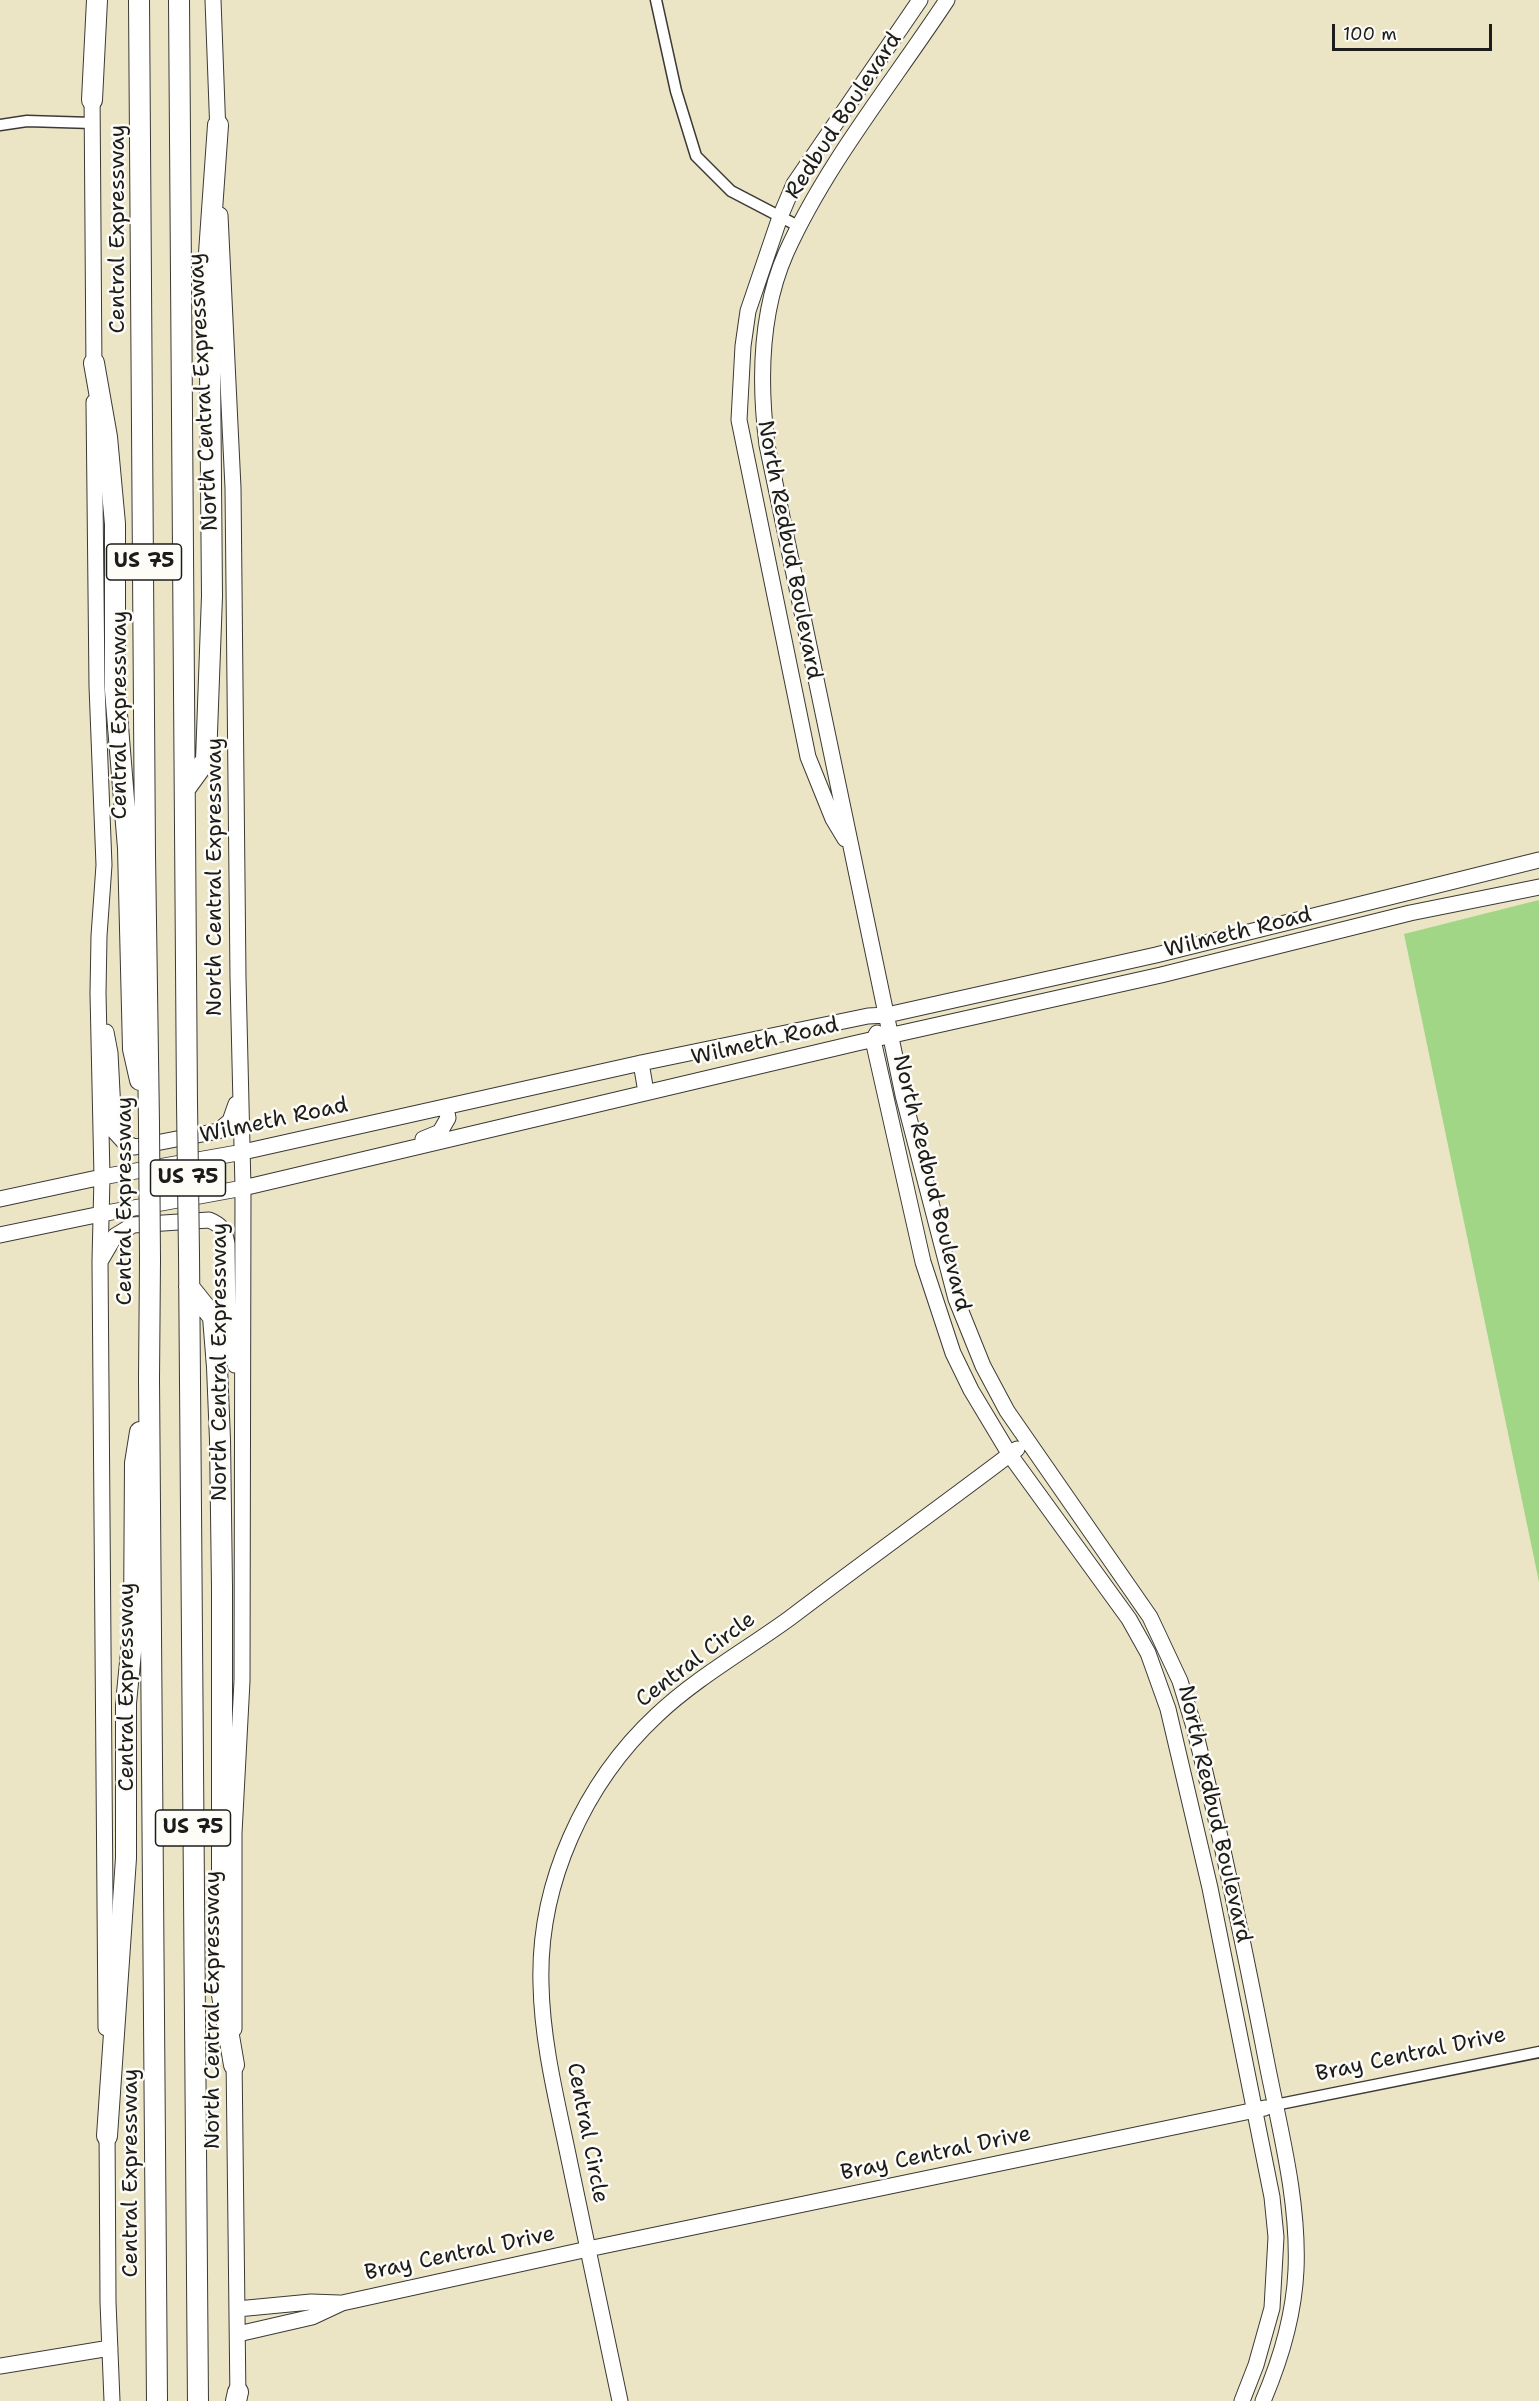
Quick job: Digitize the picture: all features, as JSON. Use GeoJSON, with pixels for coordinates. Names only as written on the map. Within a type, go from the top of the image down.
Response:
{"type":"FeatureCollection","features":[{"type":"Feature","properties":{"kind":"highway"},"geometry":{"type":"LineString","coordinates":[[92,100],[97,0]]}},
{"type":"Feature","properties":{"kind":"highway","name":"Central Expressway"},"geometry":{"type":"LineString","coordinates":[[139,0],[157,2401]]}},
{"type":"Feature","properties":{"kind":"highway","name":"US 75"},"geometry":{"type":"LineString","coordinates":[[179,0],[198,2401]]}},
{"type":"Feature","properties":{"kind":"highway"},"geometry":{"type":"LineString","coordinates":[[185,789],[206,760],[212,596],[208,253],[218,125]]}},
{"type":"Feature","properties":{"kind":"highway"},"geometry":{"type":"LineString","coordinates":[[94,363],[106,437],[115,524],[115,690],[128,848],[133,1049],[149,1125]]}},
{"type":"Feature","properties":{"kind":"highway"},"geometry":{"type":"LineString","coordinates":[[189,1287],[213,1317],[216,1367],[220,1440],[222,1587],[222,1995],[234,2065]]}},
{"type":"Feature","properties":{"kind":"highway"},"geometry":{"type":"LineString","coordinates":[[107,2136],[126,1858],[126,1703],[134,1623],[135,1463],[149,1378]]}},
{"type":"Feature","properties":{"kind":"main road"},"geometry":{"type":"LineString","coordinates":[[90,0],[97,686],[104,865],[98,993],[102,1177],[100,1261],[107,2136],[112,2401]]}},
{"type":"Feature","properties":{"kind":"main road","name":"North Central Expressway"},"geometry":{"type":"LineString","coordinates":[[213,0],[220,253],[233,488],[240,1095],[243,1152],[242,1681],[234,1833],[237,2398]]}},
{"type":"Feature","properties":{"kind":"main road","name":"Redbud Boulevard"},"geometry":{"type":"LineString","coordinates":[[780,218],[789,194],[804,168],[920,0]]}},
{"type":"Feature","properties":{"kind":"main road","name":"Redbud Boulevard"},"geometry":{"type":"LineString","coordinates":[[800,227],[829,173],[947,0]]}},
{"type":"Feature","properties":{"kind":"main road","name":"North Redbud Boulevard"},"geometry":{"type":"LineString","coordinates":[[780,218],[748,311],[743,346],[739,420],[808,757],[833,819],[852,849]]}},
{"type":"Feature","properties":{"kind":"main road","name":"North Redbud Boulevard"},"geometry":{"type":"LineString","coordinates":[[800,227],[786,254],[770,308],[764,349],[764,419],[781,520],[903,1095],[956,1299],[983,1366],[1027,1442],[1142,1605],[1170,1658],[1190,1711],[1232,1896],[1275,2105],[1294,2215],[1296,2269],[1292,2302],[1284,2345],[1263,2401]]}},
{"type":"Feature","properties":{"kind":"main road","name":"Wilmeth Road"},"geometry":{"type":"LineString","coordinates":[[0,1199],[102,1177],[243,1152],[641,1064],[868,1016],[887,1015],[1156,956],[1539,860]]}},
{"type":"Feature","properties":{"kind":"main road","name":"Wilmeth Road"},"geometry":{"type":"LineString","coordinates":[[0,1235],[243,1188],[646,1092],[1161,975],[1362,925],[1539,887]]}},
{"type":"Feature","properties":{"kind":"main road"},"geometry":{"type":"LineString","coordinates":[[1357,905],[1362,925]]}},
{"type":"Feature","properties":{"kind":"main road"},"geometry":{"type":"LineString","coordinates":[[98,993],[110,1053],[114,1131],[125,1143],[135,1148],[218,1131],[230,1121],[240,1095]]}},
{"type":"Feature","properties":{"kind":"main road","name":"North Redbud Boulevard"},"geometry":{"type":"LineString","coordinates":[[887,1015],[873,1040],[923,1262],[946,1338],[977,1400],[1010,1455],[1120,1605],[1140,1636],[1153,1665],[1176,1737],[1256,2110],[1272,2197],[1276,2236],[1275,2268],[1268,2325],[1256,2366],[1242,2401]]}},
{"type":"Feature","properties":{"kind":"main road"},"geometry":{"type":"LineString","coordinates":[[641,1064],[646,1092]]}},
{"type":"Feature","properties":{"kind":"main road"},"geometry":{"type":"LineString","coordinates":[[320,1169],[354,1154],[428,1138],[441,1132],[448,1118],[446,1107]]}},
{"type":"Feature","properties":{"kind":"main road"},"geometry":{"type":"LineString","coordinates":[[100,1261],[115,1236],[133,1226],[209,1220],[219,1224],[225,1232],[227,1244],[228,1325],[241,1403]]}},
{"type":"Feature","properties":{"kind":"main road","name":"Central Circle"},"geometry":{"type":"LineString","coordinates":[[620,2401],[545,2034],[540,1982],[549,1902],[574,1829],[613,1763],[657,1715],[684,1692],[786,1621],[1027,1442]]}},
{"type":"Feature","properties":{"kind":"main road"},"geometry":{"type":"LineString","coordinates":[[1153,1665],[1170,1658]]}},
{"type":"Feature","properties":{"kind":"main road"},"geometry":{"type":"LineString","coordinates":[[1212,1901],[1232,1896]]}},
{"type":"Feature","properties":{"kind":"main road","name":"Bray Central Drive"},"geometry":{"type":"LineString","coordinates":[[238,2334],[312,2317],[342,2303],[1275,2105]]}},
{"type":"Feature","properties":{"kind":"main road","name":"Bray Central Drive"},"geometry":{"type":"LineString","coordinates":[[237,2309],[311,2302],[342,2303]]}},
{"type":"Feature","properties":{"kind":"main road"},"geometry":{"type":"LineString","coordinates":[[0,2366],[110,2348]]}},
{"type":"Feature","properties":{"kind":"street"},"geometry":{"type":"LineString","coordinates":[[656,0],[676,92],[696,156],[731,191],[800,227]]}},
{"type":"Feature","properties":{"kind":"street"},"geometry":{"type":"LineString","coordinates":[[0,125],[27,122],[92,123]]}},
{"type":"Feature","properties":{"kind":"street","name":"Bray Central Drive"},"geometry":{"type":"LineString","coordinates":[[1275,2105],[1539,2052]]}},
{"type":"Feature","properties":{"kind":"green space"},"geometry":{"type":"Polygon","coordinates":[[[1539,900],[1539,1582],[1404,934],[1539,900]]]}}]}
